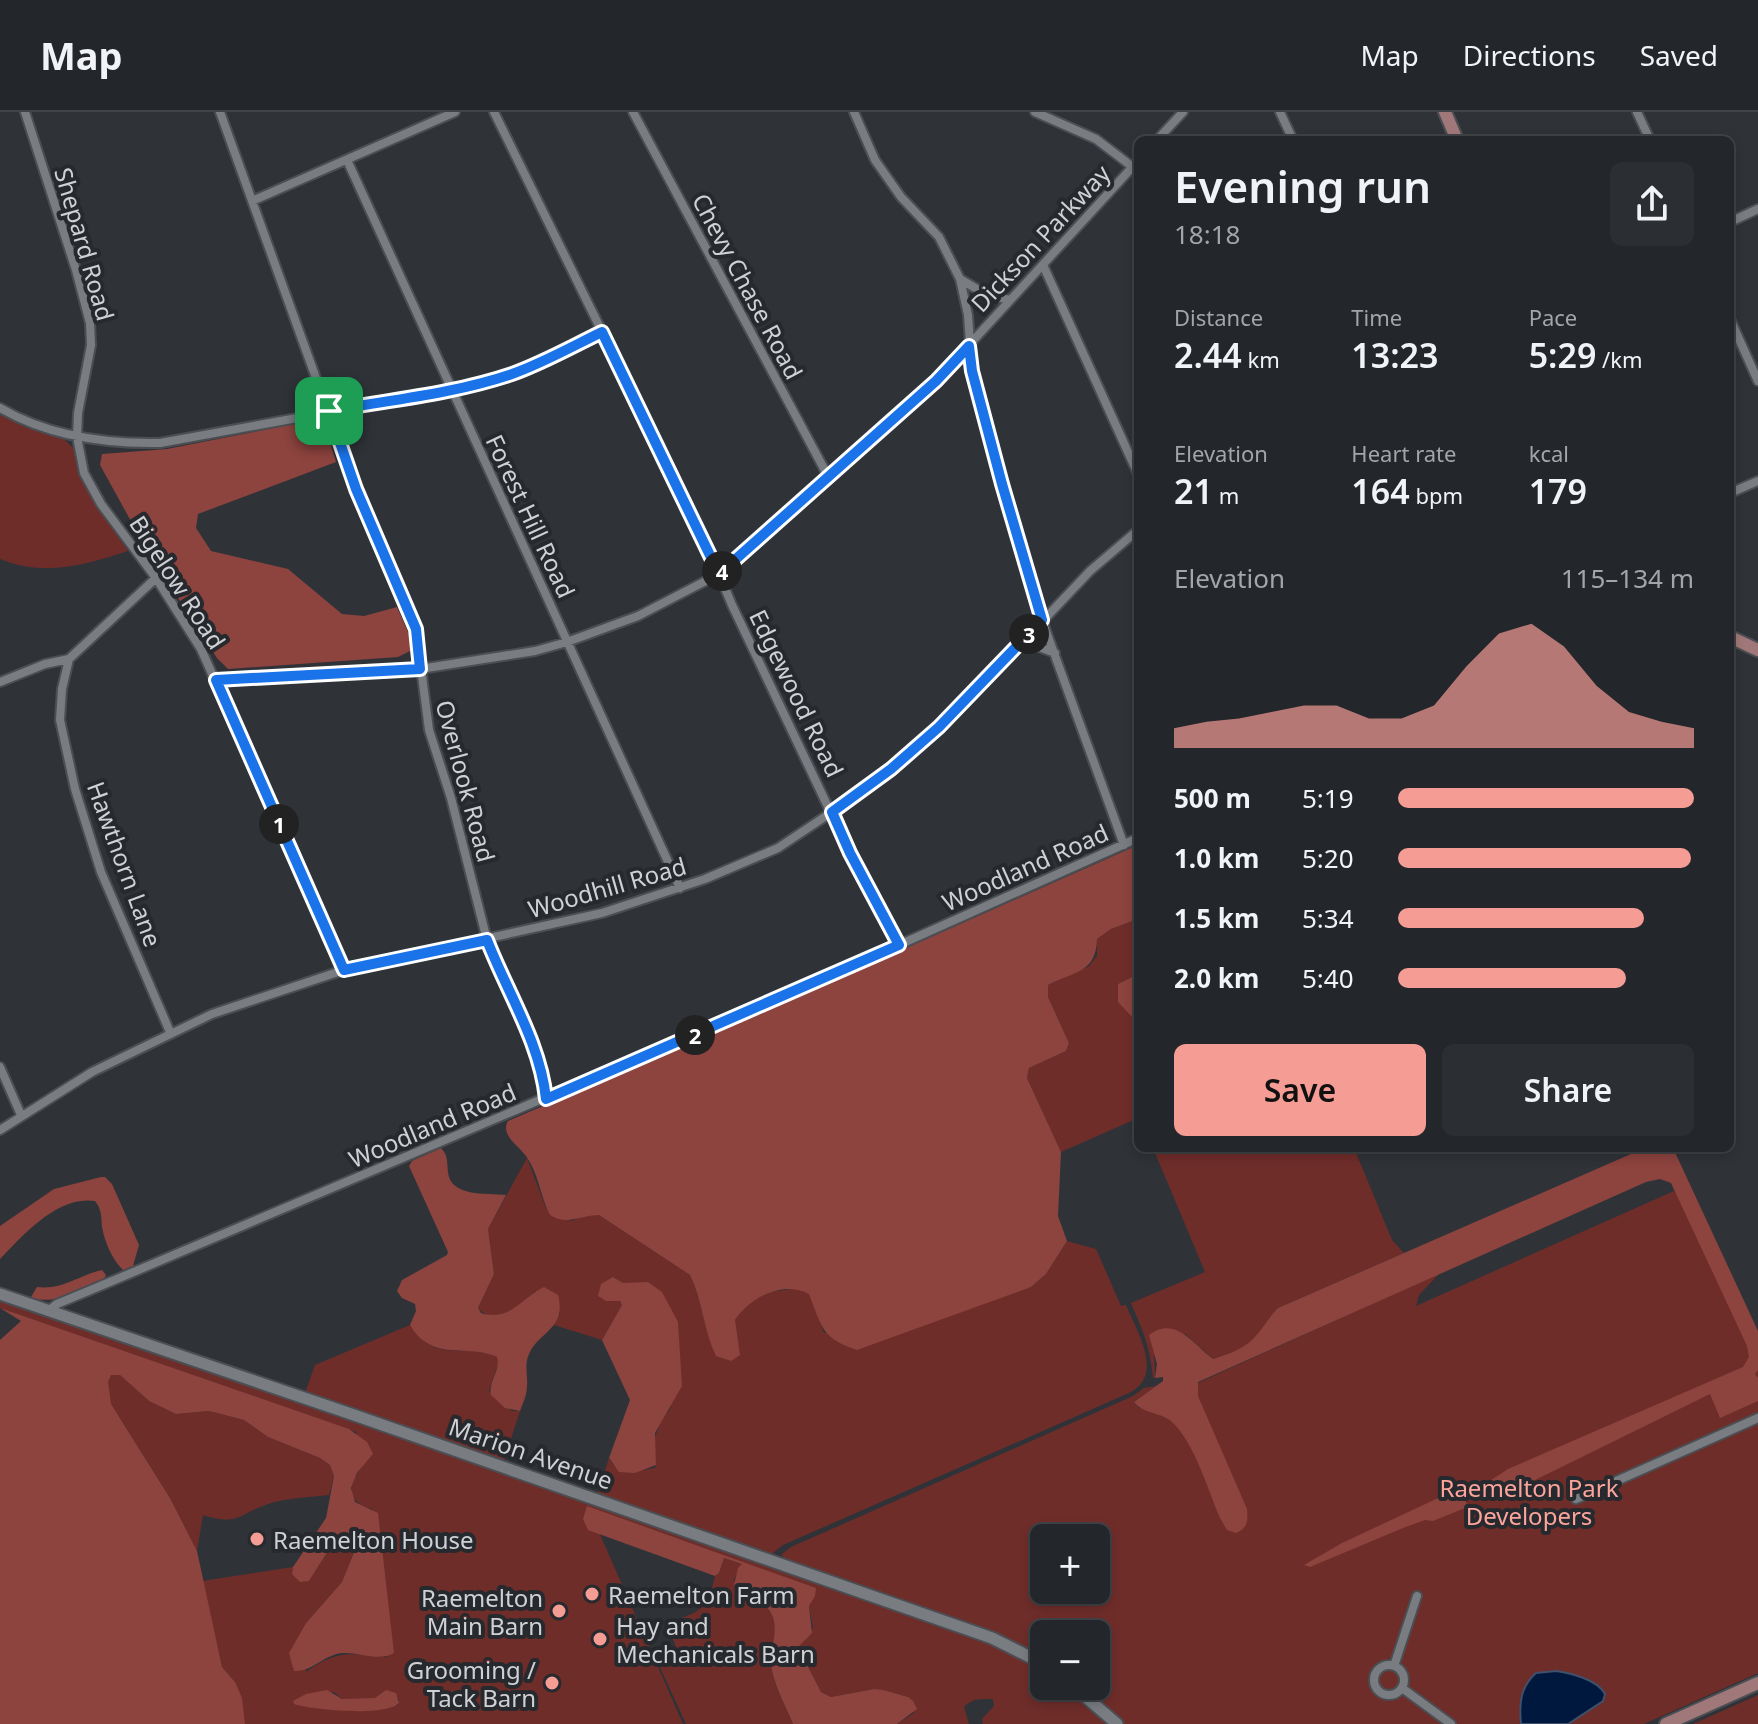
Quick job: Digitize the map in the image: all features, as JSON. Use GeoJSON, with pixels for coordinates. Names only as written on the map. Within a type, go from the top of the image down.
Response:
{"type":"FeatureCollection","features":[{"type":"Feature","properties":{"kind":"main road"},"geometry":{"type":"LineString","coordinates":[[1445,112],[1455,136]]}},
{"type":"Feature","properties":{"kind":"main road"},"geometry":{"type":"LineString","coordinates":[[1734,639],[1758,650]]}},
{"type":"Feature","properties":{"kind":"main road"},"geometry":{"type":"LineString","coordinates":[[1666,1724],[1758,1683]]}},
{"type":"Feature","properties":{"kind":"street","name":"Shepard Road"},"geometry":{"type":"LineString","coordinates":[[25,112],[90,323],[91,345],[81,392],[77,437]]}},
{"type":"Feature","properties":{"kind":"street","name":"Overlook Road"},"geometry":{"type":"LineString","coordinates":[[220,112],[356,489],[416,629],[429,730],[451,798],[487,940],[541,1068],[546,1099]]}},
{"type":"Feature","properties":{"kind":"street"},"geometry":{"type":"LineString","coordinates":[[252,201],[455,112]]}},
{"type":"Feature","properties":{"kind":"street","name":"Edgewood Road"},"geometry":{"type":"LineString","coordinates":[[494,112],[719,574],[850,853],[899,945]]}},
{"type":"Feature","properties":{"kind":"street","name":"Chevy Chase Road"},"geometry":{"type":"LineString","coordinates":[[633,112],[829,478]]}},
{"type":"Feature","properties":{"kind":"street"},"geometry":{"type":"LineString","coordinates":[[854,112],[880,168],[901,197],[939,237],[960,279],[968,315],[972,371],[1002,484],[1042,620],[1124,845]]}},
{"type":"Feature","properties":{"kind":"street"},"geometry":{"type":"LineString","coordinates":[[1035,112],[1096,139],[1134,164]]}},
{"type":"Feature","properties":{"kind":"street"},"geometry":{"type":"LineString","coordinates":[[1161,136],[1183,112]]}},
{"type":"Feature","properties":{"kind":"street"},"geometry":{"type":"LineString","coordinates":[[1280,112],[1291,136]]}},
{"type":"Feature","properties":{"kind":"street"},"geometry":{"type":"LineString","coordinates":[[1637,112],[1648,136]]}},
{"type":"Feature","properties":{"kind":"street","name":"Forest Hill Road"},"geometry":{"type":"LineString","coordinates":[[347,160],[680,888]]}},
{"type":"Feature","properties":{"kind":"street","name":"Dickson Parkway"},"geometry":{"type":"LineString","coordinates":[[216,680],[420,669],[471,663],[567,642],[638,616],[719,574],[936,381],[1134,169]]}},
{"type":"Feature","properties":{"kind":"street"},"geometry":{"type":"LineString","coordinates":[[1734,220],[1758,209]]}},
{"type":"Feature","properties":{"kind":"street"},"geometry":{"type":"LineString","coordinates":[[1043,265],[1134,465]]}},
{"type":"Feature","properties":{"kind":"street"},"geometry":{"type":"LineString","coordinates":[[960,279],[987,295],[1010,300]]}},
{"type":"Feature","properties":{"kind":"street"},"geometry":{"type":"LineString","coordinates":[[1734,328],[1758,381]]}},
{"type":"Feature","properties":{"kind":"street"},"geometry":{"type":"LineString","coordinates":[[0,408],[31,423],[77,437],[117,443],[160,443],[450,390],[515,373],[602,332]]}},
{"type":"Feature","properties":{"kind":"street","name":"Bigelow Road"},"geometry":{"type":"LineString","coordinates":[[77,437],[84,473],[96,496],[188,626],[216,680],[344,970]]}},
{"type":"Feature","properties":{"kind":"street"},"geometry":{"type":"LineString","coordinates":[[1734,491],[1758,481]]}},
{"type":"Feature","properties":{"kind":"street","name":"Woodhill Road"},"geometry":{"type":"LineString","coordinates":[[0,1130],[83,1077],[170,1032],[270,993],[344,970],[592,916],[680,888],[766,854],[891,769],[939,727],[1090,571],[1134,533]]}},
{"type":"Feature","properties":{"kind":"street"},"geometry":{"type":"LineString","coordinates":[[0,682],[45,664],[69,659],[156,578]]}},
{"type":"Feature","properties":{"kind":"street"},"geometry":{"type":"LineString","coordinates":[[1019,645],[1055,653]]}},
{"type":"Feature","properties":{"kind":"street","name":"Hawthorn Lane"},"geometry":{"type":"LineString","coordinates":[[69,659],[62,689],[60,720],[75,789],[101,872],[170,1032]]}},
{"type":"Feature","properties":{"kind":"street","name":"Woodland Road"},"geometry":{"type":"LineString","coordinates":[[48,1312],[57,1304],[546,1099],[1134,840]]}},
{"type":"Feature","properties":{"kind":"street"},"geometry":{"type":"LineString","coordinates":[[0,1067],[21,1115]]}},
{"type":"Feature","properties":{"kind":"street","name":"Marion Avenue"},"geometry":{"type":"LineString","coordinates":[[0,1294],[979,1634],[1030,1656]]}},
{"type":"Feature","properties":{"kind":"street"},"geometry":{"type":"LineString","coordinates":[[1576,1499],[1758,1418]]}},
{"type":"Feature","properties":{"kind":"street"},"geometry":{"type":"LineString","coordinates":[[1394,1666],[1417,1596]]}},
{"type":"Feature","properties":{"kind":"street"},"geometry":{"type":"LineString","coordinates":[[1385,1665],[1394,1666],[1403,1675],[1402,1688],[1389,1695],[1380,1692],[1374,1685],[1377,1671],[1385,1665]]}},
{"type":"Feature","properties":{"kind":"street"},"geometry":{"type":"LineString","coordinates":[[1402,1688],[1451,1724]]}},
{"type":"Feature","properties":{"kind":"street"},"geometry":{"type":"LineString","coordinates":[[1089,1700],[1117,1724]]}},
{"type":"Feature","properties":{"kind":"green space"},"geometry":{"type":"Polygon","coordinates":[[[0,415],[27,428],[64,439],[73,448],[87,490],[128,551],[96,561],[48,568],[0,559],[0,415]]]}},
{"type":"Feature","properties":{"kind":"green space"},"geometry":{"type":"Polygon","coordinates":[[[1134,920],[1134,976],[1118,984],[1134,1019],[1134,1120],[1061,1152],[1027,1078],[1029,1068],[1066,1051],[1069,1043],[1048,997],[1048,985],[1089,966],[1097,956],[1097,939],[1111,929],[1134,920]]]}},
{"type":"Feature","properties":{"kind":"green space"},"geometry":{"type":"Polygon","coordinates":[[[1155,1152],[1356,1152],[1392,1240],[1404,1253],[1278,1308],[1254,1339],[1229,1354],[1213,1359],[1185,1334],[1154,1354],[1155,1378],[1131,1303],[1205,1272],[1155,1152]]]}},
{"type":"Feature","properties":{"kind":"green space"},"geometry":{"type":"Polygon","coordinates":[[[527,1158],[546,1208],[571,1221],[585,1215],[599,1215],[690,1275],[717,1356],[731,1361],[735,1320],[744,1305],[770,1292],[798,1288],[810,1294],[824,1333],[1031,1287],[1046,1274],[1067,1241],[1096,1249],[1121,1306],[1126,1305],[1141,1340],[1147,1364],[1145,1375],[1140,1385],[1129,1393],[783,1545],[769,1556],[597,1495],[609,1458],[613,1465],[623,1471],[655,1468],[654,1440],[661,1421],[670,1409],[679,1345],[678,1322],[632,1283],[623,1283],[613,1277],[600,1298],[620,1301],[622,1305],[602,1340],[554,1325],[560,1312],[535,1291],[516,1307],[500,1315],[485,1314],[478,1308],[494,1274],[488,1229],[527,1158]]]}},
{"type":"Feature","properties":{"kind":"green space","name":"Raemelton Park Developers"},"geometry":{"type":"Polygon","coordinates":[[[1683,1187],[1758,1353],[1758,1673],[1644,1724],[1124,1724],[1096,1700],[1110,1700],[1110,1620],[1030,1620],[1030,1653],[985,1632],[784,1562],[782,1554],[791,1547],[1133,1396],[1144,1388],[1156,1386],[1134,1402],[1139,1408],[1198,1396],[1198,1383],[1440,1273],[1419,1295],[1416,1306],[1683,1187]]]}},
{"type":"Feature","properties":{"kind":"green space"},"geometry":{"type":"Polygon","coordinates":[[[0,1300],[302,1401],[985,1640],[1030,1662],[1030,1700],[1083,1700],[1111,1724],[983,1724],[982,1719],[994,1706],[993,1699],[981,1699],[964,1707],[969,1724],[897,1724],[914,1713],[908,1697],[874,1689],[831,1697],[821,1692],[798,1647],[813,1628],[809,1606],[815,1588],[588,1507],[683,1724],[0,1724],[42,1324],[0,1308],[0,1300]],[[105,1345],[111,1375],[120,1375],[149,1401],[176,1414],[209,1411],[244,1420],[268,1437],[320,1458],[330,1465],[334,1476],[329,1495],[271,1503],[232,1519],[203,1515],[197,1551],[170,1498],[118,1415],[192,1676],[235,1682],[222,1667],[202,1581],[293,1567],[292,1574],[309,1581],[335,1540],[343,1534],[354,1536],[357,1545],[342,1582],[306,1623],[306,1672],[336,1656],[387,1657],[372,1509],[357,1502],[352,1492],[354,1479],[363,1466],[356,1432],[105,1345]],[[334,1692],[293,1703],[398,1705],[399,1699],[383,1692],[375,1699],[342,1699],[334,1692]]]}},
{"type":"Feature","properties":{"kind":"green space"},"geometry":{"type":"Polygon","coordinates":[[[410,1325],[430,1345],[440,1349],[473,1351],[497,1357],[499,1361],[489,1391],[512,1411],[520,1411],[503,1463],[305,1393],[315,1365],[410,1325]]]}},
{"type":"Feature","properties":{"kind":"green space"},"geometry":{"type":"Polygon","coordinates":[[[724,1558],[742,1564],[734,1580],[742,1591],[764,1605],[773,1617],[772,1673],[793,1724],[686,1724],[657,1661],[678,1652],[667,1624],[695,1612],[705,1604],[724,1558]]]}},
{"type":"Feature","properties":{"kind":"green space"},"geometry":{"type":"Polygon","coordinates":[[[1758,1695],[1758,1724],[1693,1724],[1758,1695]]]}},
{"type":"Feature","properties":{"kind":"shaded area"},"geometry":{"type":"Polygon","coordinates":[[[314,420],[324,424],[336,462],[198,514],[196,528],[211,551],[288,569],[342,614],[364,616],[397,607],[411,639],[410,651],[398,657],[228,669],[217,658],[148,552],[100,465],[102,454],[167,449],[314,420]]]}},
{"type":"Feature","properties":{"kind":"shaded area"},"geometry":{"type":"Polygon","coordinates":[[[1134,847],[1134,920],[1111,929],[1097,939],[1093,959],[1082,970],[1048,985],[1048,997],[1069,1043],[1066,1051],[1029,1068],[1027,1078],[1061,1152],[1058,1216],[1067,1241],[1046,1274],[1031,1287],[857,1350],[829,1336],[809,1294],[789,1289],[768,1293],[749,1304],[735,1320],[740,1355],[731,1361],[716,1356],[690,1275],[599,1215],[562,1220],[550,1215],[530,1163],[511,1140],[506,1126],[508,1121],[1134,847]]]}},
{"type":"Feature","properties":{"kind":"shaded area"},"geometry":{"type":"Polygon","coordinates":[[[1134,976],[1134,1019],[1118,1002],[1118,984],[1134,976]]]}},
{"type":"Feature","properties":{"kind":"shaded area"},"geometry":{"type":"Polygon","coordinates":[[[441,1148],[446,1156],[450,1180],[455,1186],[470,1192],[506,1195],[488,1229],[494,1274],[478,1308],[481,1313],[508,1312],[544,1287],[558,1295],[559,1315],[551,1329],[533,1346],[528,1358],[527,1389],[520,1411],[505,1408],[491,1395],[497,1357],[429,1344],[410,1325],[416,1311],[415,1304],[402,1298],[397,1291],[402,1280],[448,1252],[409,1166],[412,1161],[441,1148]]]}},
{"type":"Feature","properties":{"kind":"shaded area"},"geometry":{"type":"Polygon","coordinates":[[[1675,1152],[1758,1331],[1758,1370],[1755,1374],[1758,1378],[1758,1401],[1720,1418],[1710,1394],[1527,1484],[1479,1493],[1479,1488],[1508,1469],[1743,1367],[1749,1357],[1747,1346],[1671,1183],[1660,1179],[1646,1182],[1198,1382],[1198,1396],[1247,1509],[1246,1524],[1236,1533],[1227,1530],[1220,1518],[1194,1454],[1180,1431],[1168,1419],[1142,1409],[1134,1402],[1163,1381],[1163,1377],[1155,1378],[1157,1364],[1149,1335],[1158,1330],[1167,1328],[1183,1334],[1213,1359],[1224,1355],[1249,1343],[1278,1308],[1631,1154],[1675,1152]]]}},
{"type":"Feature","properties":{"kind":"shaded area"},"geometry":{"type":"Polygon","coordinates":[[[101,1177],[112,1184],[139,1245],[133,1266],[123,1270],[112,1256],[95,1201],[81,1201],[55,1210],[30,1229],[0,1259],[0,1226],[54,1189],[101,1177]]]}},
{"type":"Feature","properties":{"kind":"shaded area"},"geometry":{"type":"Polygon","coordinates":[[[102,1270],[106,1275],[104,1279],[68,1295],[49,1300],[31,1297],[37,1287],[62,1285],[102,1270]]]}},
{"type":"Feature","properties":{"kind":"shaded area"},"geometry":{"type":"Polygon","coordinates":[[[613,1277],[623,1283],[648,1282],[662,1292],[678,1322],[682,1386],[655,1433],[656,1465],[635,1473],[619,1472],[609,1458],[630,1400],[602,1340],[622,1305],[620,1301],[606,1301],[598,1296],[601,1284],[613,1277]]]}},
{"type":"Feature","properties":{"kind":"shaded area"},"geometry":{"type":"Polygon","coordinates":[[[0,1308],[349,1429],[367,1442],[373,1454],[357,1473],[351,1488],[355,1502],[378,1513],[394,1653],[376,1657],[342,1653],[307,1669],[294,1671],[289,1653],[306,1623],[342,1582],[357,1545],[354,1536],[343,1534],[335,1540],[309,1581],[300,1582],[292,1574],[293,1567],[326,1518],[334,1476],[330,1465],[268,1437],[244,1420],[209,1411],[176,1414],[149,1401],[120,1375],[111,1375],[108,1382],[111,1404],[170,1498],[197,1551],[222,1667],[235,1682],[242,1698],[245,1724],[0,1724],[0,1340],[21,1321],[0,1308]]]}},
{"type":"Feature","properties":{"kind":"shaded area"},"geometry":{"type":"Polygon","coordinates":[[[1451,1492],[1463,1497],[1467,1504],[1465,1508],[1433,1521],[1425,1520],[1403,1528],[1310,1567],[1304,1565],[1342,1543],[1451,1492]]]}},
{"type":"Feature","properties":{"kind":"shaded area"},"geometry":{"type":"Polygon","coordinates":[[[587,1506],[816,1588],[809,1606],[812,1633],[798,1647],[821,1692],[831,1697],[883,1690],[908,1697],[917,1709],[897,1724],[793,1724],[772,1671],[775,1629],[772,1615],[764,1605],[734,1585],[742,1564],[724,1558],[715,1576],[588,1530],[583,1519],[587,1506]]]}},
{"type":"Feature","properties":{"kind":"shaded area"},"geometry":{"type":"Polygon","coordinates":[[[327,1690],[342,1699],[375,1698],[386,1690],[396,1693],[399,1703],[380,1710],[365,1711],[294,1704],[293,1701],[306,1694],[327,1690]]]}},
{"type":"Feature","properties":{"kind":"water"},"geometry":{"type":"Polygon","coordinates":[[[1556,1671],[1590,1681],[1602,1689],[1605,1694],[1603,1701],[1568,1724],[1521,1724],[1521,1703],[1527,1684],[1536,1673],[1556,1671]]]}},
{"type":"Feature","properties":{"kind":"place","name":"Raemelton House"},"geometry":{"type":"Point","coordinates":[257,1539]}},
{"type":"Feature","properties":{"kind":"place","name":"Raemelton Farm"},"geometry":{"type":"Point","coordinates":[592,1594]}},
{"type":"Feature","properties":{"kind":"place","name":"Raemelton Main Barn"},"geometry":{"type":"Point","coordinates":[559,1611]}},
{"type":"Feature","properties":{"kind":"place","name":"Hay and Mechanicals Barn"},"geometry":{"type":"Point","coordinates":[600,1639]}},
{"type":"Feature","properties":{"kind":"place","name":"Grooming / Tack Barn"},"geometry":{"type":"Point","coordinates":[552,1683]}},
{"type":"Feature","properties":{"kind":"route"},"geometry":{"type":"LineString","coordinates":[[602,332],[719,574],[936,381],[969,346],[972,371],[1002,484],[1042,620],[939,727],[891,769],[832,812],[899,945],[546,1099],[541,1068],[487,940],[344,970],[216,680],[420,669],[416,629],[356,489],[329,411],[450,390],[499,378],[534,365],[602,332]]}}]}
